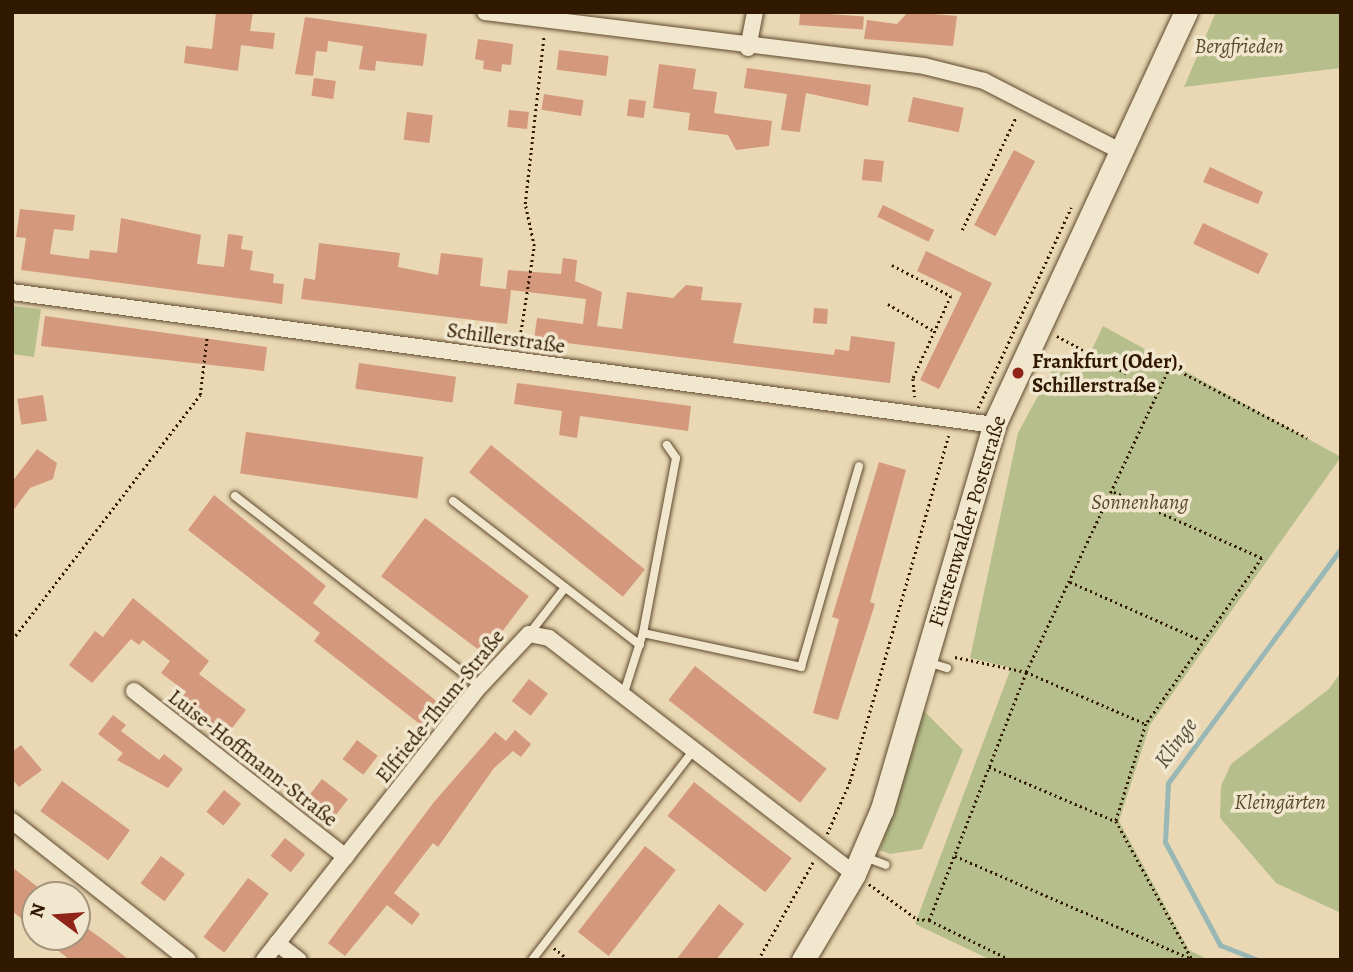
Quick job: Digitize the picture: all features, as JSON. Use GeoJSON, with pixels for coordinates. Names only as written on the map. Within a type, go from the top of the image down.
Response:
{"type":"FeatureCollection","features":[{"type":"Feature","properties":{"kind":"street"},"geometry":{"type":"LineString","coordinates":[[485,12],[748,47],[924,66],[984,81],[1120,151]]}},
{"type":"Feature","properties":{"kind":"street"},"geometry":{"type":"LineString","coordinates":[[748,47],[755,12]]}},
{"type":"Feature","properties":{"kind":"street","name":"Fürstenwalder Poststraße"},"geometry":{"type":"LineString","coordinates":[[803,960],[859,865],[937,665],[994,425],[1186,12]]}},
{"type":"Feature","properties":{"kind":"street","name":"Schillerstraße"},"geometry":{"type":"LineString","coordinates":[[12,292],[994,425]]}},
{"type":"Feature","properties":{"kind":"street","name":"Elfriede-Thum-Straße"},"geometry":{"type":"LineString","coordinates":[[264,960],[480,686],[529,634],[549,638],[820,849],[859,865]]}},
{"type":"Feature","properties":{"kind":"street","name":"Luise-Hoffmann-Straße"},"geometry":{"type":"LineString","coordinates":[[134,691],[345,857]]}},
{"type":"Feature","properties":{"kind":"street"},"geometry":{"type":"LineString","coordinates":[[12,821],[188,960]]}},
{"type":"Feature","properties":{"kind":"street"},"geometry":{"type":"LineString","coordinates":[[277,943],[299,960]]}},
{"type":"Feature","properties":{"kind":"lane"},"geometry":{"type":"LineString","coordinates":[[624,696],[643,633],[676,458],[667,445]]}},
{"type":"Feature","properties":{"kind":"lane"},"geometry":{"type":"LineString","coordinates":[[643,633],[802,667],[859,466]]}},
{"type":"Feature","properties":{"kind":"lane"},"geometry":{"type":"LineString","coordinates":[[235,496],[480,686]]}},
{"type":"Feature","properties":{"kind":"lane"},"geometry":{"type":"LineString","coordinates":[[453,501],[640,645]]}},
{"type":"Feature","properties":{"kind":"lane"},"geometry":{"type":"LineString","coordinates":[[529,634],[564,589]]}},
{"type":"Feature","properties":{"kind":"lane"},"geometry":{"type":"LineString","coordinates":[[532,960],[694,750]]}},
{"type":"Feature","properties":{"kind":"lane"},"geometry":{"type":"LineString","coordinates":[[859,865],[886,865]]}},
{"type":"Feature","properties":{"kind":"path"},"geometry":{"type":"LineString","coordinates":[[516,360],[534,246],[524,204],[546,20]]}},
{"type":"Feature","properties":{"kind":"path"},"geometry":{"type":"LineString","coordinates":[[962,230],[1024,102]]}},
{"type":"Feature","properties":{"kind":"path"},"geometry":{"type":"LineString","coordinates":[[892,265],[951,296],[913,380],[916,415]]}},
{"type":"Feature","properties":{"kind":"path"},"geometry":{"type":"LineString","coordinates":[[888,304],[934,331]]}},
{"type":"Feature","properties":{"kind":"path"},"geometry":{"type":"LineString","coordinates":[[12,640],[200,395],[209,319]]}},
{"type":"Feature","properties":{"kind":"path"},"geometry":{"type":"LineString","coordinates":[[1059,338],[1128,374]]}},
{"type":"Feature","properties":{"kind":"path"},"geometry":{"type":"LineString","coordinates":[[929,920],[1026,672],[1114,492],[1170,366],[1307,438]]}},
{"type":"Feature","properties":{"kind":"path"},"geometry":{"type":"LineString","coordinates":[[758,960],[820,849],[850,781],[954,420]]}},
{"type":"Feature","properties":{"kind":"path"},"geometry":{"type":"LineString","coordinates":[[1114,492],[1262,558],[1146,724],[1115,821]]}},
{"type":"Feature","properties":{"kind":"path"},"geometry":{"type":"LineString","coordinates":[[1070,582],[1202,641]]}},
{"type":"Feature","properties":{"kind":"path"},"geometry":{"type":"LineString","coordinates":[[937,665],[955,657],[1026,672],[1146,724]]}},
{"type":"Feature","properties":{"kind":"path"},"geometry":{"type":"LineString","coordinates":[[989,767],[1115,821],[1192,959]]}},
{"type":"Feature","properties":{"kind":"path"},"geometry":{"type":"LineString","coordinates":[[956,856],[1192,959]]}},
{"type":"Feature","properties":{"kind":"path"},"geometry":{"type":"LineString","coordinates":[[859,865],[917,919],[929,920],[1011,960]]}},
{"type":"Feature","properties":{"kind":"path"},"geometry":{"type":"LineString","coordinates":[[546,942],[569,960]]}},
{"type":"Feature","properties":{"kind":"green space","name":"Bergfrieden"},"geometry":{"type":"Polygon","coordinates":[[[1216,12],[1341,12],[1341,68],[1184,87],[1216,12]]]}},
{"type":"Feature","properties":{"kind":"green space"},"geometry":{"type":"Polygon","coordinates":[[[12,306],[41,309],[34,357],[12,354],[12,306]]]}},
{"type":"Feature","properties":{"kind":"green space","name":"Sonnenhang"},"geometry":{"type":"Polygon","coordinates":[[[1103,326],[1341,457],[1150,725],[1119,821],[1189,950],[1209,960],[991,960],[915,924],[1011,668],[970,658],[1018,433],[1055,364],[1079,377],[1103,326]]]}},
{"type":"Feature","properties":{"kind":"green space","name":"Kleingärten"},"geometry":{"type":"Polygon","coordinates":[[[1341,672],[1341,913],[1276,883],[1220,818],[1221,786],[1231,764],[1329,689],[1341,672]]]}},
{"type":"Feature","properties":{"kind":"green space"},"geometry":{"type":"Polygon","coordinates":[[[924,711],[963,750],[922,849],[890,854],[880,850],[924,711]]]}},
{"type":"Feature","properties":{"kind":"building"},"geometry":{"type":"Polygon","coordinates":[[[216,12],[253,12],[250,31],[275,33],[273,49],[241,45],[238,71],[184,63],[186,46],[212,49],[216,12]]]}},
{"type":"Feature","properties":{"kind":"building"},"geometry":{"type":"Polygon","coordinates":[[[800,12],[864,16],[863,29],[799,25],[800,12]]]}},
{"type":"Feature","properties":{"kind":"building"},"geometry":{"type":"Polygon","coordinates":[[[908,12],[957,16],[953,46],[864,39],[867,20],[897,24],[908,12]]]}},
{"type":"Feature","properties":{"kind":"building"},"geometry":{"type":"Polygon","coordinates":[[[305,17],[427,34],[423,66],[376,61],[375,71],[359,69],[363,46],[328,41],[327,52],[316,51],[313,76],[295,74],[305,17]]]}},
{"type":"Feature","properties":{"kind":"building"},"geometry":{"type":"Polygon","coordinates":[[[478,39],[513,44],[511,65],[502,64],[501,72],[483,69],[484,61],[475,59],[478,39]]]}},
{"type":"Feature","properties":{"kind":"building"},"geometry":{"type":"Polygon","coordinates":[[[559,50],[609,56],[606,76],[557,70],[559,50]]]}},
{"type":"Feature","properties":{"kind":"building"},"geometry":{"type":"Polygon","coordinates":[[[659,64],[696,69],[693,89],[717,92],[714,113],[772,121],[769,146],[736,150],[728,135],[688,130],[690,113],[653,108],[659,64]]]}},
{"type":"Feature","properties":{"kind":"building"},"geometry":{"type":"Polygon","coordinates":[[[747,68],[871,85],[868,106],[806,93],[800,132],[781,130],[787,94],[744,88],[747,68]]]}},
{"type":"Feature","properties":{"kind":"building"},"geometry":{"type":"Polygon","coordinates":[[[314,78],[336,81],[333,99],[311,96],[314,78]]]}},
{"type":"Feature","properties":{"kind":"building"},"geometry":{"type":"Polygon","coordinates":[[[544,94],[584,100],[581,116],[541,110],[544,94]]]}},
{"type":"Feature","properties":{"kind":"building"},"geometry":{"type":"Polygon","coordinates":[[[913,97],[964,108],[959,132],[908,121],[913,97]]]}},
{"type":"Feature","properties":{"kind":"building"},"geometry":{"type":"Polygon","coordinates":[[[629,99],[646,101],[644,118],[627,116],[629,99]]]}},
{"type":"Feature","properties":{"kind":"building"},"geometry":{"type":"Polygon","coordinates":[[[509,110],[529,112],[527,129],[507,127],[509,110]]]}},
{"type":"Feature","properties":{"kind":"building"},"geometry":{"type":"Polygon","coordinates":[[[407,112],[433,115],[429,143],[404,140],[407,112]]]}},
{"type":"Feature","properties":{"kind":"building"},"geometry":{"type":"Polygon","coordinates":[[[1014,150],[1035,161],[995,236],[974,225],[1014,150]]]}},
{"type":"Feature","properties":{"kind":"building"},"geometry":{"type":"Polygon","coordinates":[[[864,159],[884,161],[882,182],[862,180],[864,159]]]}},
{"type":"Feature","properties":{"kind":"building"},"geometry":{"type":"Polygon","coordinates":[[[1210,167],[1263,192],[1258,204],[1203,182],[1210,167]]]}},
{"type":"Feature","properties":{"kind":"building"},"geometry":{"type":"Polygon","coordinates":[[[883,205],[934,230],[929,242],[877,217],[883,205]]]}},
{"type":"Feature","properties":{"kind":"building"},"geometry":{"type":"Polygon","coordinates":[[[20,209],[75,215],[73,231],[54,229],[50,254],[79,258],[89,259],[90,250],[117,253],[121,218],[201,235],[197,264],[224,267],[228,234],[243,236],[241,249],[253,251],[250,270],[274,274],[273,283],[284,284],[282,304],[21,270],[26,238],[16,237],[20,209]]]}},
{"type":"Feature","properties":{"kind":"building"},"geometry":{"type":"Polygon","coordinates":[[[1203,223],[1268,253],[1259,274],[1193,244],[1203,223]]]}},
{"type":"Feature","properties":{"kind":"building"},"geometry":{"type":"Polygon","coordinates":[[[319,243],[400,253],[398,267],[438,275],[441,253],[483,258],[480,286],[506,289],[508,270],[561,274],[563,258],[577,260],[575,281],[602,292],[597,326],[622,329],[627,292],[673,298],[686,285],[703,287],[701,300],[742,303],[733,343],[834,355],[835,349],[849,351],[851,336],[895,342],[890,383],[534,339],[537,318],[583,324],[586,299],[511,290],[507,324],[301,299],[304,278],[315,280],[319,243]]]}},
{"type":"Feature","properties":{"kind":"building"},"geometry":{"type":"Polygon","coordinates":[[[926,251],[992,283],[939,389],[920,380],[962,293],[917,271],[926,251]]]}},
{"type":"Feature","properties":{"kind":"building"},"geometry":{"type":"Polygon","coordinates":[[[814,308],[828,309],[827,324],[813,323],[814,308]]]}},
{"type":"Feature","properties":{"kind":"building"},"geometry":{"type":"Polygon","coordinates":[[[45,316],[267,347],[264,371],[41,346],[45,316]]]}},
{"type":"Feature","properties":{"kind":"building"},"geometry":{"type":"Polygon","coordinates":[[[359,363],[456,377],[452,402],[355,389],[359,363]]]}},
{"type":"Feature","properties":{"kind":"building"},"geometry":{"type":"Polygon","coordinates":[[[517,383],[691,406],[688,431],[580,416],[577,438],[559,435],[562,411],[514,404],[517,383]]]}},
{"type":"Feature","properties":{"kind":"building"},"geometry":{"type":"Polygon","coordinates":[[[43,395],[47,421],[21,425],[17,399],[43,395]]]}},
{"type":"Feature","properties":{"kind":"building"},"geometry":{"type":"Polygon","coordinates":[[[246,432],[423,457],[417,499],[240,474],[246,432]]]}},
{"type":"Feature","properties":{"kind":"building"},"geometry":{"type":"Polygon","coordinates":[[[491,445],[645,570],[623,597],[469,472],[491,445]]]}},
{"type":"Feature","properties":{"kind":"building"},"geometry":{"type":"Polygon","coordinates":[[[37,449],[57,463],[53,479],[30,488],[12,512],[12,482],[37,449]]]}},
{"type":"Feature","properties":{"kind":"building"},"geometry":{"type":"Polygon","coordinates":[[[879,462],[906,470],[870,602],[875,604],[838,720],[813,713],[839,619],[832,617],[879,462]]]}},
{"type":"Feature","properties":{"kind":"building"},"geometry":{"type":"Polygon","coordinates":[[[214,495],[326,586],[313,603],[444,707],[426,729],[314,641],[320,633],[188,530],[214,495]]]}},
{"type":"Feature","properties":{"kind":"building"},"geometry":{"type":"Polygon","coordinates":[[[425,518],[529,596],[485,655],[381,576],[425,518]]]}},
{"type":"Feature","properties":{"kind":"building"},"geometry":{"type":"Polygon","coordinates":[[[133,598],[209,661],[199,674],[246,710],[226,736],[181,698],[186,692],[161,673],[170,661],[143,640],[139,645],[131,639],[92,683],[69,665],[95,631],[103,637],[133,598]]]}},
{"type":"Feature","properties":{"kind":"building"},"geometry":{"type":"Polygon","coordinates":[[[695,666],[827,769],[800,803],[669,700],[695,666]]]}},
{"type":"Feature","properties":{"kind":"building"},"geometry":{"type":"Polygon","coordinates":[[[529,679],[548,694],[531,716],[512,701],[529,679]]]}},
{"type":"Feature","properties":{"kind":"building"},"geometry":{"type":"Polygon","coordinates":[[[113,715],[126,725],[121,731],[159,760],[164,754],[183,769],[168,788],[117,760],[123,753],[98,734],[113,715]]]}},
{"type":"Feature","properties":{"kind":"building"},"geometry":{"type":"Polygon","coordinates":[[[515,730],[531,744],[521,757],[513,751],[494,768],[438,847],[433,843],[394,893],[420,914],[412,925],[387,905],[345,956],[328,943],[434,802],[495,732],[506,741],[515,730]]]}},
{"type":"Feature","properties":{"kind":"building"},"geometry":{"type":"Polygon","coordinates":[[[357,740],[378,756],[363,775],[343,759],[357,740]]]}},
{"type":"Feature","properties":{"kind":"building"},"geometry":{"type":"Polygon","coordinates":[[[21,745],[42,770],[19,787],[12,779],[12,752],[21,745]]]}},
{"type":"Feature","properties":{"kind":"building"},"geometry":{"type":"Polygon","coordinates":[[[322,779],[348,799],[331,821],[305,801],[322,779]]]}},
{"type":"Feature","properties":{"kind":"building"},"geometry":{"type":"Polygon","coordinates":[[[62,781],[130,830],[108,860],[40,811],[62,781]]]}},
{"type":"Feature","properties":{"kind":"building"},"geometry":{"type":"Polygon","coordinates":[[[694,782],[792,858],[765,892],[668,816],[694,782]]]}},
{"type":"Feature","properties":{"kind":"building"},"geometry":{"type":"Polygon","coordinates":[[[224,790],[241,804],[223,826],[206,812],[224,790]]]}},
{"type":"Feature","properties":{"kind":"building"},"geometry":{"type":"Polygon","coordinates":[[[285,838],[305,854],[291,872],[271,856],[285,838]]]}},
{"type":"Feature","properties":{"kind":"building"},"geometry":{"type":"Polygon","coordinates":[[[645,846],[676,870],[609,956],[578,932],[645,846]]]}},
{"type":"Feature","properties":{"kind":"building"},"geometry":{"type":"Polygon","coordinates":[[[161,856],[185,874],[164,901],[141,883],[161,856]]]}},
{"type":"Feature","properties":{"kind":"building"},"geometry":{"type":"Polygon","coordinates":[[[12,867],[30,881],[21,881],[21,918],[12,911],[12,867]]]}},
{"type":"Feature","properties":{"kind":"building"},"geometry":{"type":"Polygon","coordinates":[[[248,878],[269,894],[224,953],[203,937],[248,878]]]}},
{"type":"Feature","properties":{"kind":"building"},"geometry":{"type":"Polygon","coordinates":[[[719,904],[744,924],[716,960],[676,960],[719,904]]]}},
{"type":"Feature","properties":{"kind":"building"},"geometry":{"type":"Polygon","coordinates":[[[91,931],[129,960],[70,960],[59,951],[91,951],[91,931]]]}},
{"type":"Feature","properties":{"kind":"waterway","name":"Klinge"},"geometry":{"type":"LineString","coordinates":[[1258,960],[1220,945],[1165,842],[1168,783],[1341,548]]}},
{"type":"Feature","properties":{"kind":"place","name":"Frankfurt (Oder), Schillerstraße"},"geometry":{"type":"Point","coordinates":[1018,373]}}]}
